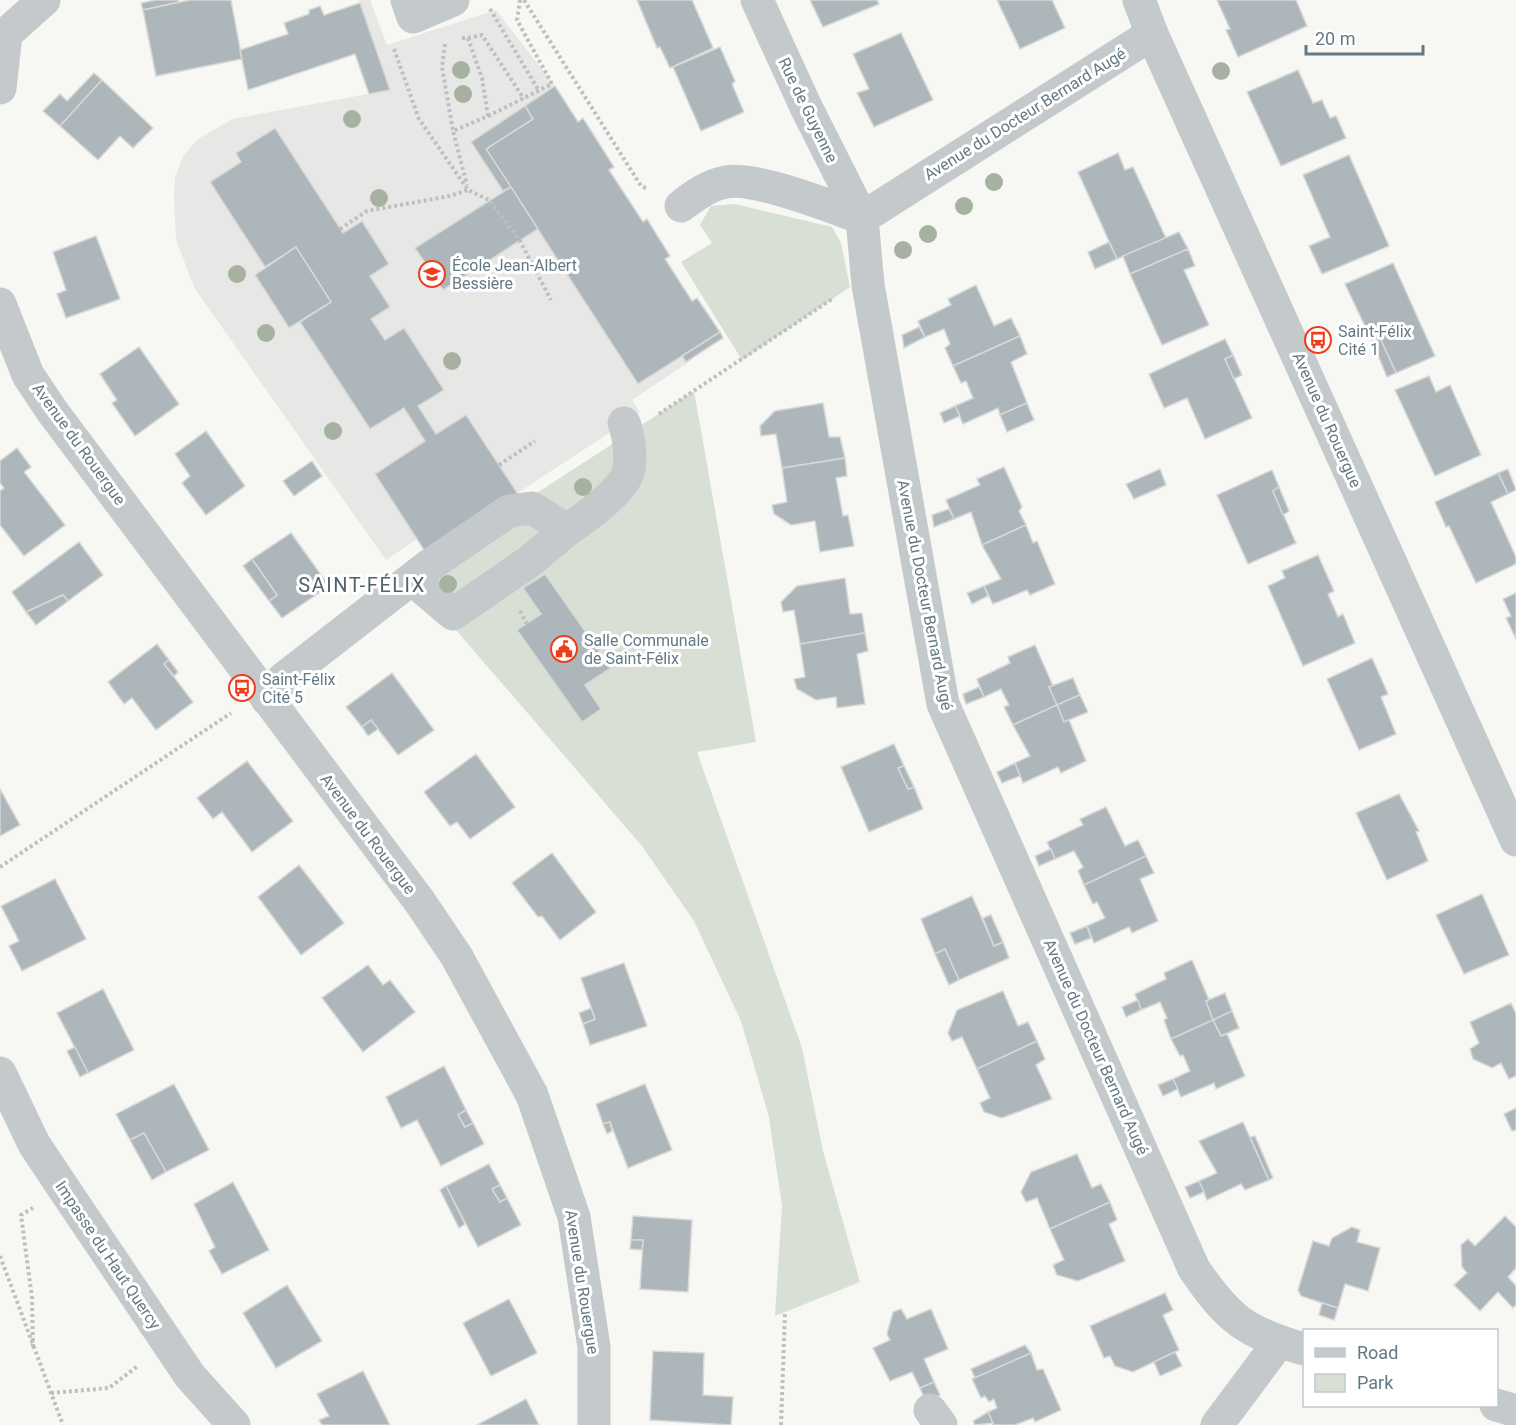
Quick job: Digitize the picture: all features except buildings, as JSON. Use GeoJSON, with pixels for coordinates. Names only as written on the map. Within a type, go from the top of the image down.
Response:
{"type":"FeatureCollection","features":[{"type":"Feature","properties":{"kind":"street"},"geometry":{"type":"LineString","coordinates":[[0,88],[7,0]]}},
{"type":"Feature","properties":{"kind":"street"},"geometry":{"type":"LineString","coordinates":[[6,34],[44,0]]}},
{"type":"Feature","properties":{"kind":"street"},"geometry":{"type":"LineString","coordinates":[[407,0],[412,16],[453,0]]}},
{"type":"Feature","properties":{"kind":"street","name":"Rue de Guyenne"},"geometry":{"type":"LineString","coordinates":[[757,0],[806,107],[862,218]]}},
{"type":"Feature","properties":{"kind":"street","name":"Avenue du Rouergue"},"geometry":{"type":"LineString","coordinates":[[1139,0],[1152,34],[1516,840]]}},
{"type":"Feature","properties":{"kind":"street","name":"Avenue du Docteur Bernard Augé"},"geometry":{"type":"LineString","coordinates":[[1152,34],[862,218],[868,285],[943,704],[1194,1269],[1220,1306],[1247,1328],[1292,1346]]}},
{"type":"Feature","properties":{"kind":"street"},"geometry":{"type":"LineString","coordinates":[[681,206],[702,191],[727,181],[772,188],[862,218]]}},
{"type":"Feature","properties":{"kind":"street","name":"Avenue du Rouergue"},"geometry":{"type":"LineString","coordinates":[[0,304],[28,375],[52,411],[252,704],[445,938],[532,1095],[574,1216],[594,1347],[594,1425]]}},
{"type":"Feature","properties":{"kind":"street"},"geometry":{"type":"LineString","coordinates":[[413,580],[453,614],[530,561],[567,530],[604,504],[629,471],[626,429]]}},
{"type":"Feature","properties":{"kind":"street"},"geometry":{"type":"LineString","coordinates":[[252,704],[427,567],[509,511],[532,508],[567,530]]}},
{"type":"Feature","properties":{"kind":"street","name":"Impasse du Haut Quercy"},"geometry":{"type":"LineString","coordinates":[[0,1073],[34,1144],[190,1376],[234,1425]]}},
{"type":"Feature","properties":{"kind":"street"},"geometry":{"type":"LineString","coordinates":[[1217,1425],[1292,1346]]}},
{"type":"Feature","properties":{"kind":"street"},"geometry":{"type":"LineString","coordinates":[[1498,1405],[1516,1411]]}},
{"type":"Feature","properties":{"kind":"path"},"geometry":{"type":"LineString","coordinates":[[453,131],[552,84],[517,20],[522,0]]}},
{"type":"Feature","properties":{"kind":"path"},"geometry":{"type":"LineString","coordinates":[[522,0],[641,186],[681,206]]}},
{"type":"Feature","properties":{"kind":"path"},"geometry":{"type":"LineString","coordinates":[[489,8],[539,91]]}},
{"type":"Feature","properties":{"kind":"path"},"geometry":{"type":"LineString","coordinates":[[457,38],[482,35],[524,99]]}},
{"type":"Feature","properties":{"kind":"path"},"geometry":{"type":"LineString","coordinates":[[447,38],[441,67],[453,131],[468,189]]}},
{"type":"Feature","properties":{"kind":"path"},"geometry":{"type":"LineString","coordinates":[[468,38],[482,78],[488,116]]}},
{"type":"Feature","properties":{"kind":"path"},"geometry":{"type":"LineString","coordinates":[[392,44],[418,119],[468,189],[489,200],[514,232],[552,300]]}},
{"type":"Feature","properties":{"kind":"path"},"geometry":{"type":"LineString","coordinates":[[340,229],[367,211],[450,196],[468,189]]}},
{"type":"Feature","properties":{"kind":"path"},"geometry":{"type":"LineString","coordinates":[[626,429],[837,295]]}},
{"type":"Feature","properties":{"kind":"path"},"geometry":{"type":"LineString","coordinates":[[499,465],[535,441]]}},
{"type":"Feature","properties":{"kind":"path"},"geometry":{"type":"LineString","coordinates":[[0,867],[252,704]]}},
{"type":"Feature","properties":{"kind":"path"},"geometry":{"type":"LineString","coordinates":[[33,1347],[32,1298],[21,1215],[64,1189]]}},
{"type":"Feature","properties":{"kind":"path"},"geometry":{"type":"LineString","coordinates":[[0,1256],[63,1425]]}},
{"type":"Feature","properties":{"kind":"path"},"geometry":{"type":"LineString","coordinates":[[781,1425],[785,1312]]}},
{"type":"Feature","properties":{"kind":"path"},"geometry":{"type":"LineString","coordinates":[[51,1393],[109,1388],[168,1343]]}},
{"type":"Feature","properties":{"kind":"shaded area","name":"École Jean-Albert Bessière"},"geometry":{"type":"Polygon","coordinates":[[[359,0],[370,0],[387,45],[496,10],[555,86],[577,121],[583,118],[614,167],[609,170],[643,222],[647,219],[670,256],[665,259],[692,301],[697,298],[720,332],[689,352],[693,359],[632,400],[640,413],[426,553],[417,539],[386,560],[195,289],[176,240],[175,178],[183,156],[198,139],[233,119],[390,90],[359,0]]]}},
{"type":"Feature","properties":{"kind":"green space"},"geometry":{"type":"Polygon","coordinates":[[[735,204],[832,227],[841,243],[850,287],[742,360],[681,262],[712,243],[700,225],[711,206],[735,204]]]}},
{"type":"Feature","properties":{"kind":"green space"},"geometry":{"type":"Polygon","coordinates":[[[694,391],[756,742],[697,752],[802,1048],[823,1151],[860,1282],[775,1316],[782,1206],[769,1117],[741,1021],[694,921],[642,846],[413,580],[509,511],[694,391]]]}},
{"type":"Feature","properties":{"kind":"place","name":"École Jean-Albert Bessière"},"geometry":{"type":"Point","coordinates":[432,274]}},
{"type":"Feature","properties":{"kind":"place","name":"Saint-Félix Cité 1"},"geometry":{"type":"Point","coordinates":[1318,340]}},
{"type":"Feature","properties":{"kind":"place","name":"Salle Communale de Saint-Félix"},"geometry":{"type":"Point","coordinates":[564,649]}},
{"type":"Feature","properties":{"kind":"place","name":"Saint-Félix Cité 5"},"geometry":{"type":"Point","coordinates":[242,688]}},
{"type":"Feature","properties":{"kind":"district","name":"SAINT-FÉLIX"},"geometry":{"type":"Point","coordinates":[362,585]}}]}
